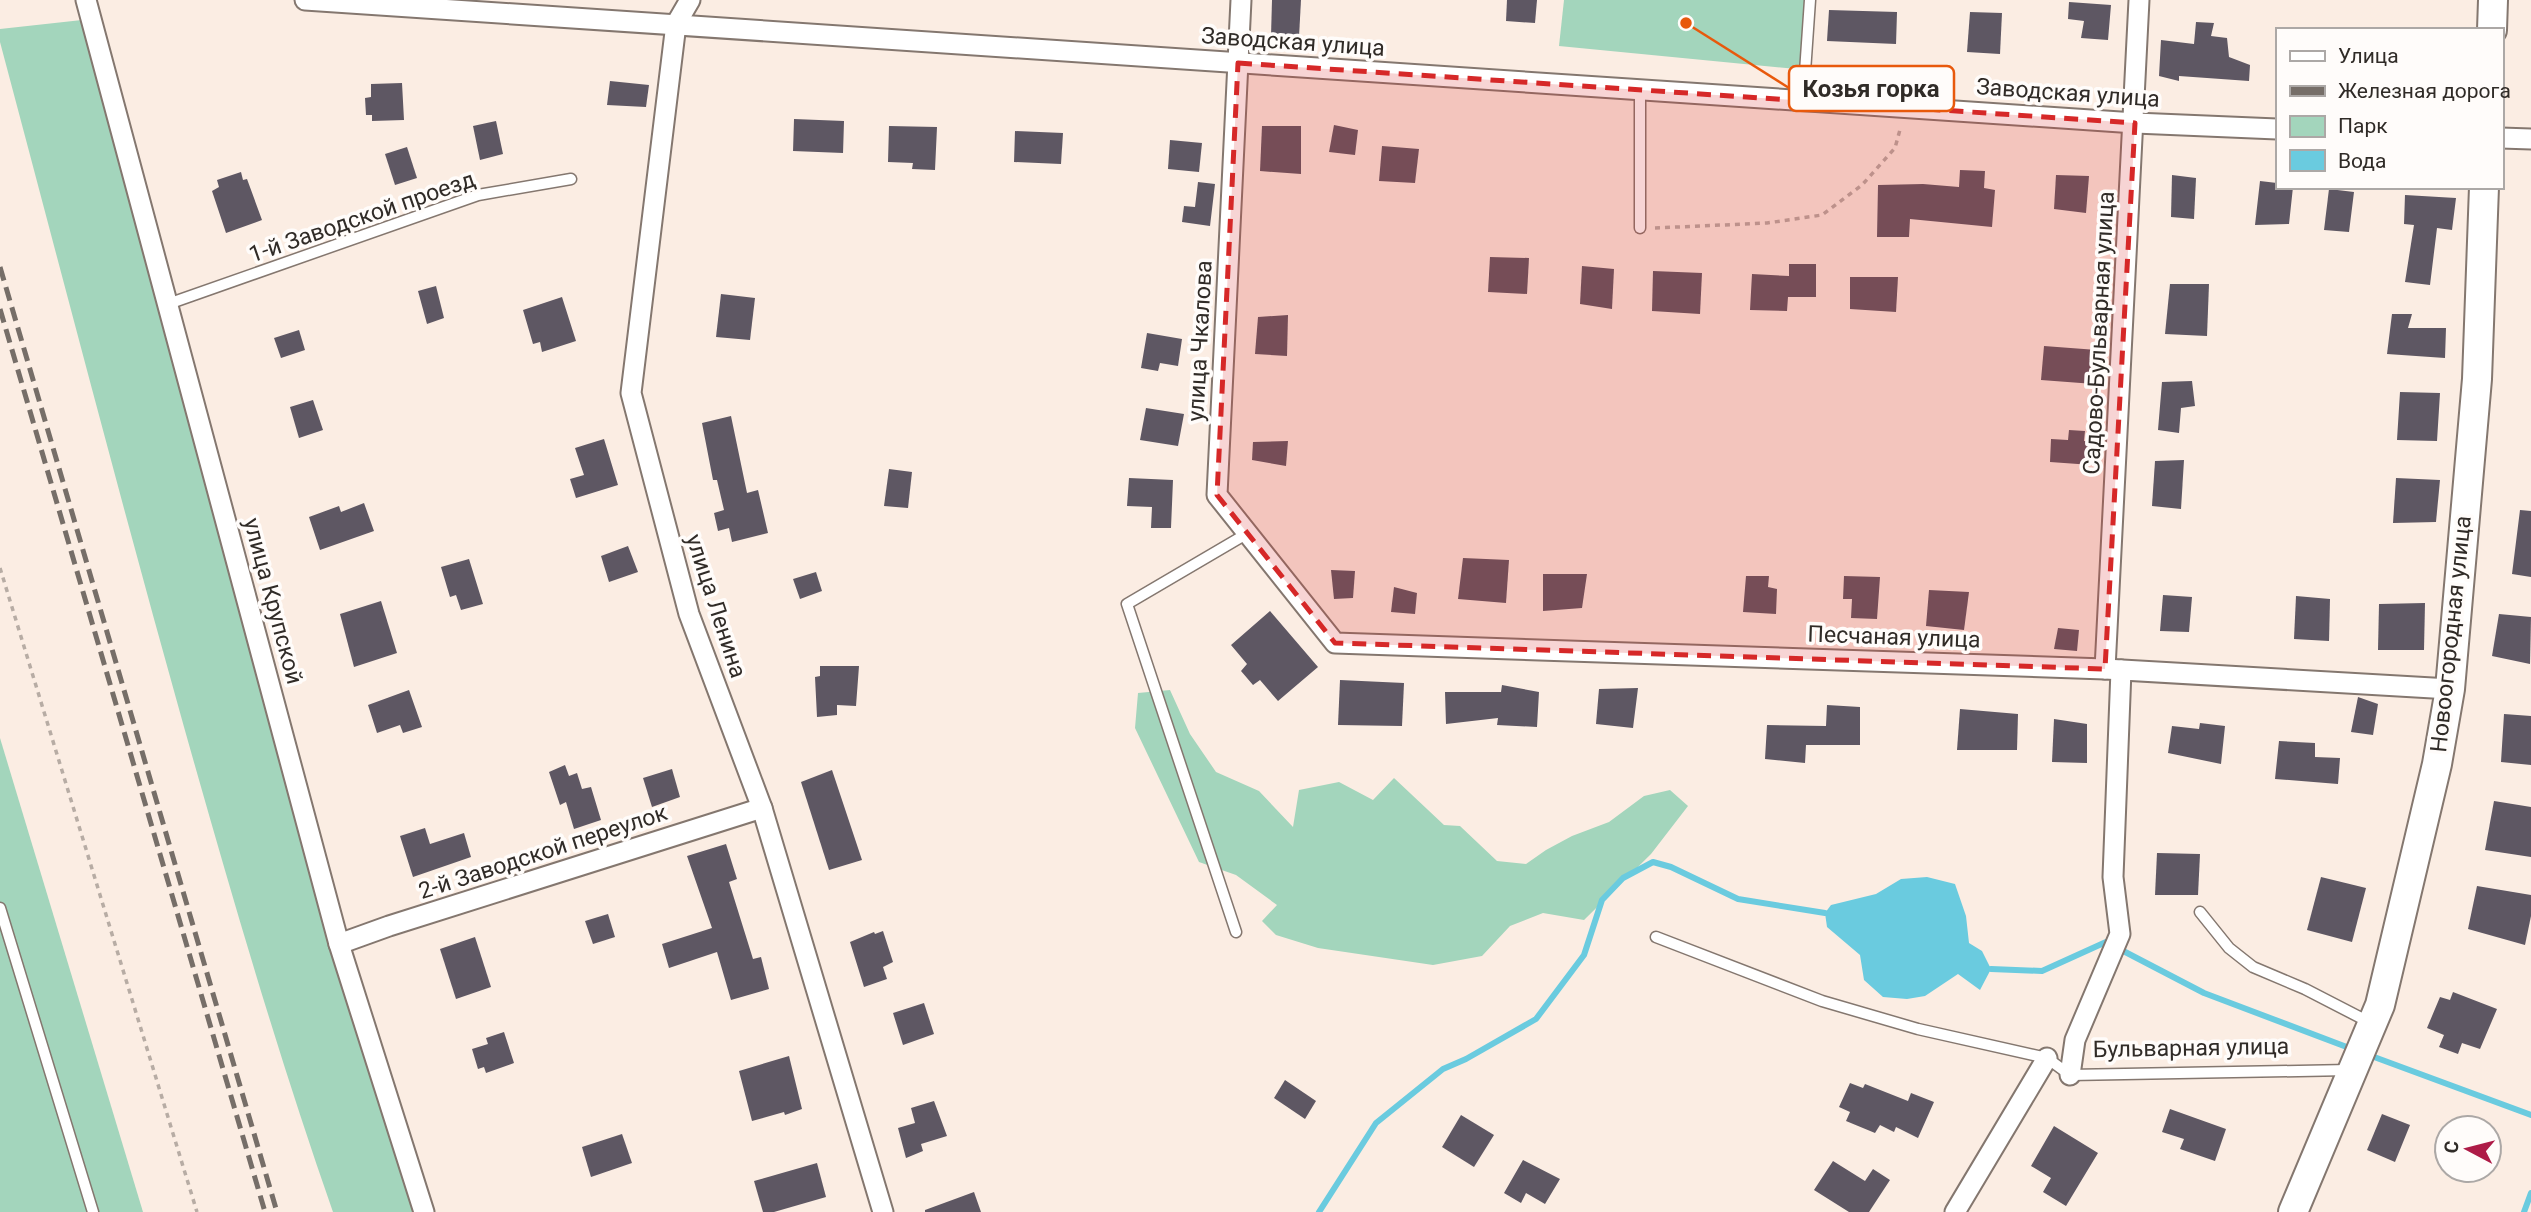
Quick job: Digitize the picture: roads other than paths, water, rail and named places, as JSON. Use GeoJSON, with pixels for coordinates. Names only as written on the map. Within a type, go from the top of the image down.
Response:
{"type":"FeatureCollection","features":[{"type":"Feature","properties":{"kind":"street","name":"улица Крупской"},"geometry":{"type":"LineString","coordinates":[[86,0],[340,944],[424,1212]]}},
{"type":"Feature","properties":{"kind":"street","name":"Заводская улица"},"geometry":{"type":"LineString","coordinates":[[305,0],[2135,123],[2276,129]]}},
{"type":"Feature","properties":{"kind":"street","name":"улица Ленина"},"geometry":{"type":"LineString","coordinates":[[690,0],[676,24],[631,393],[689,614],[762,808],[883,1212]]}},
{"type":"Feature","properties":{"kind":"street","name":"улица Чкалова"},"geometry":{"type":"LineString","coordinates":[[1241,0],[1217,495],[1335,643]]}},
{"type":"Feature","properties":{"kind":"street","name":"Садово-Бульварная улица"},"geometry":{"type":"LineString","coordinates":[[2070,1075],[2076,1040],[2120,934],[2113,877],[2113,670],[2139,0]]}},
{"type":"Feature","properties":{"kind":"street"},"geometry":{"type":"LineString","coordinates":[[2491,28],[2493,0]]}},
{"type":"Feature","properties":{"kind":"street"},"geometry":{"type":"LineString","coordinates":[[2503,138],[2531,139]]}},
{"type":"Feature","properties":{"kind":"street","name":"Новоогородная улица"},"geometry":{"type":"LineString","coordinates":[[2293,1212],[2380,1005],[2437,764],[2450,689],[2477,379],[2484,189]]}},
{"type":"Feature","properties":{"kind":"street","name":"Песчаная улица"},"geometry":{"type":"LineString","coordinates":[[1335,643],[2113,670],[2450,689]]}},
{"type":"Feature","properties":{"kind":"street","name":"2-й Заводской переулок"},"geometry":{"type":"LineString","coordinates":[[340,944],[389,926],[762,808]]}},
{"type":"Feature","properties":{"kind":"street"},"geometry":{"type":"LineString","coordinates":[[1955,1212],[2047,1058]]}},
{"type":"Feature","properties":{"kind":"lane"},"geometry":{"type":"LineString","coordinates":[[1803,101],[1810,0]]}},
{"type":"Feature","properties":{"kind":"lane"},"geometry":{"type":"LineString","coordinates":[[1640,90],[1640,228]]}},
{"type":"Feature","properties":{"kind":"lane","name":"1-й Заводской проезд"},"geometry":{"type":"LineString","coordinates":[[169,304],[478,195],[571,180]]}},
{"type":"Feature","properties":{"kind":"lane"},"geometry":{"type":"LineString","coordinates":[[1236,932],[1127,604],[1248,533]]}},
{"type":"Feature","properties":{"kind":"lane"},"geometry":{"type":"LineString","coordinates":[[0,908],[93,1212]]}},
{"type":"Feature","properties":{"kind":"lane"},"geometry":{"type":"LineString","coordinates":[[2200,912],[2229,948],[2253,967],[2373,1023]]}},
{"type":"Feature","properties":{"kind":"lane"},"geometry":{"type":"LineString","coordinates":[[1656,937],[1822,1001],[1918,1029],[2047,1058]]}},
{"type":"Feature","properties":{"kind":"lane","name":"Бульварная улица"},"geometry":{"type":"LineString","coordinates":[[2047,1058],[2070,1075],[2354,1070]]}},
{"type":"Feature","properties":{"kind":"water"},"geometry":{"type":"Polygon","coordinates":[[[1927,877],[1955,884],[1966,916],[1969,943],[1982,951],[1991,969],[1980,990],[1958,974],[1925,996],[1907,999],[1883,997],[1864,980],[1860,955],[1827,927],[1825,913],[1831,905],[1876,894],[1901,879],[1927,877]]]}},
{"type":"Feature","properties":{"kind":"waterway"},"geometry":{"type":"LineString","coordinates":[[1319,1212],[1376,1123],[1443,1069],[1536,1019],[1584,955],[1602,900],[1623,878],[1653,862],[1671,867],[1738,899],[1825,913]]}},
{"type":"Feature","properties":{"kind":"waterway"},"geometry":{"type":"LineString","coordinates":[[1991,969],[2042,971],[2106,942],[2204,993],[2352,1049]]}},
{"type":"Feature","properties":{"kind":"waterway"},"geometry":{"type":"LineString","coordinates":[[2366,1054],[2531,1115]]}},
{"type":"Feature","properties":{"kind":"waterway"},"geometry":{"type":"LineString","coordinates":[[2524,1212],[2531,1193]]}},
{"type":"Feature","properties":{"kind":"railway"},"geometry":{"type":"LineString","coordinates":[[0,267],[277,1212]]}},
{"type":"Feature","properties":{"kind":"railway"},"geometry":{"type":"LineString","coordinates":[[0,309],[265,1212]]}},
{"type":"Feature","properties":{"kind":"place","name":"Козья горка"},"geometry":{"type":"Point","coordinates":[1686,23]}}]}
